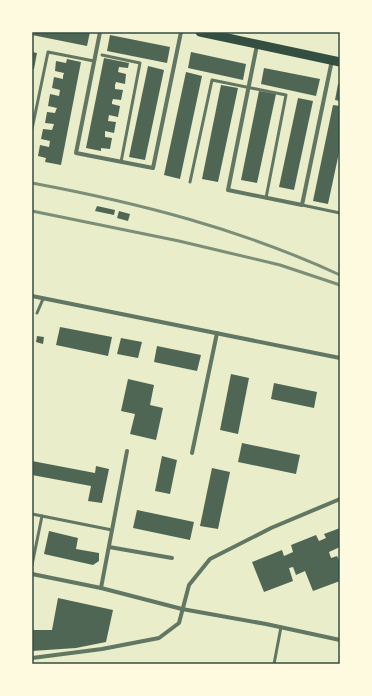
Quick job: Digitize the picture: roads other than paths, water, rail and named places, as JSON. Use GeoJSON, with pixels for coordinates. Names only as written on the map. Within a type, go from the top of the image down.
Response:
{"type":"FeatureCollection","features":[{"type":"Feature","properties":{"kind":"main road"},"geometry":{"type":"LineString","coordinates":[[200,32],[336,61]]}},
{"type":"Feature","properties":{"kind":"street"},"geometry":{"type":"LineString","coordinates":[[100,32],[76,153],[153,168],[181,32]]}},
{"type":"Feature","properties":{"kind":"street"},"geometry":{"type":"LineString","coordinates":[[257,44],[228,190],[302,206],[336,61]]}},
{"type":"Feature","properties":{"kind":"street"},"geometry":{"type":"LineString","coordinates":[[32,296],[340,358]]}},
{"type":"Feature","properties":{"kind":"street"},"geometry":{"type":"LineString","coordinates":[[192,453],[217,333]]}},
{"type":"Feature","properties":{"kind":"street"},"geometry":{"type":"LineString","coordinates":[[101,588],[127,451]]}},
{"type":"Feature","properties":{"kind":"street"},"geometry":{"type":"LineString","coordinates":[[32,658],[102,649],[160,638],[179,623],[189,584],[210,559],[271,528],[340,499]]}},
{"type":"Feature","properties":{"kind":"street"},"geometry":{"type":"LineString","coordinates":[[109,547],[172,558]]}},
{"type":"Feature","properties":{"kind":"street"},"geometry":{"type":"LineString","coordinates":[[32,574],[101,588],[182,609],[281,627],[340,640]]}},
{"type":"Feature","properties":{"kind":"lane"},"geometry":{"type":"LineString","coordinates":[[32,129],[48,52],[94,61]]}},
{"type":"Feature","properties":{"kind":"lane"},"geometry":{"type":"LineString","coordinates":[[102,55],[140,63],[121,162]]}},
{"type":"Feature","properties":{"kind":"lane"},"geometry":{"type":"LineString","coordinates":[[190,182],[212,80],[249,86],[286,95],[266,198]]}},
{"type":"Feature","properties":{"kind":"lane"},"geometry":{"type":"LineString","coordinates":[[302,206],[340,213]]}},
{"type":"Feature","properties":{"kind":"lane"},"geometry":{"type":"LineString","coordinates":[[37,313],[43,299]]}},
{"type":"Feature","properties":{"kind":"lane"},"geometry":{"type":"LineString","coordinates":[[32,514],[112,530]]}},
{"type":"Feature","properties":{"kind":"lane"},"geometry":{"type":"LineString","coordinates":[[32,565],[42,516]]}},
{"type":"Feature","properties":{"kind":"lane"},"geometry":{"type":"LineString","coordinates":[[274,664],[281,627]]}},
{"type":"Feature","properties":{"kind":"railway"},"geometry":{"type":"LineString","coordinates":[[32,183],[111,199],[189,219],[265,244],[340,275]]}},
{"type":"Feature","properties":{"kind":"railway"},"geometry":{"type":"LineString","coordinates":[[32,211],[179,241],[280,265],[340,285]]}}]}
